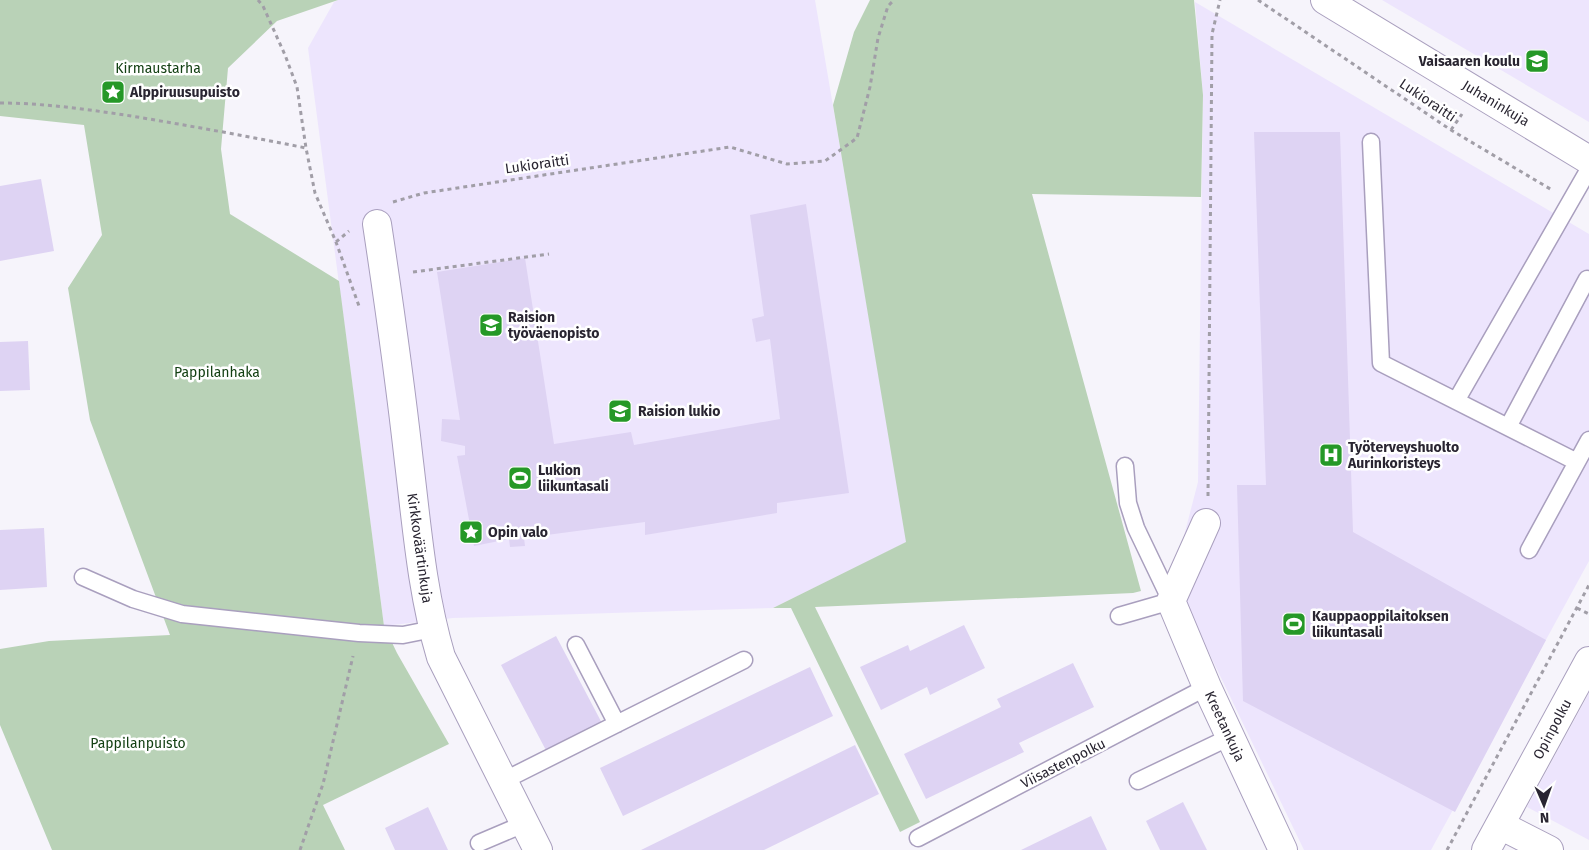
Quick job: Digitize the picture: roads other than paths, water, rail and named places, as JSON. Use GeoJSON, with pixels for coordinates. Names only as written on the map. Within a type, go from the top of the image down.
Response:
{"type":"FeatureCollection","features":[{"type":"Feature","properties":{"kind":"street","name":"Juhaninkuja"},"geometry":{"type":"LineString","coordinates":[[1325,0],[1589,160]]}},
{"type":"Feature","properties":{"kind":"street","name":"Kirkkoväärtinkuja"},"geometry":{"type":"LineString","coordinates":[[375,217],[398,365],[420,563],[433,629],[441,657],[538,850]]}},
{"type":"Feature","properties":{"kind":"street"},"geometry":{"type":"LineString","coordinates":[[1172,601],[1206,523]]}},
{"type":"Feature","properties":{"kind":"street","name":"Kreetankuja"},"geometry":{"type":"LineString","coordinates":[[1172,601],[1207,687],[1283,850]]}},
{"type":"Feature","properties":{"kind":"street","name":"Opinpolku"},"geometry":{"type":"LineString","coordinates":[[1486,850],[1589,660]]}},
{"type":"Feature","properties":{"kind":"street"},"geometry":{"type":"LineString","coordinates":[[1500,825],[1549,850]]}},
{"type":"Feature","properties":{"kind":"lane"},"geometry":{"type":"LineString","coordinates":[[1371,142],[1381,363],[1577,462]]}},
{"type":"Feature","properties":{"kind":"lane"},"geometry":{"type":"LineString","coordinates":[[1456,401],[1589,169]]}},
{"type":"Feature","properties":{"kind":"lane"},"geometry":{"type":"LineString","coordinates":[[1508,427],[1587,279]]}},
{"type":"Feature","properties":{"kind":"lane"},"geometry":{"type":"LineString","coordinates":[[1529,550],[1589,440]]}},
{"type":"Feature","properties":{"kind":"lane"},"geometry":{"type":"LineString","coordinates":[[1119,616],[1172,601],[1136,528],[1128,503],[1125,466]]}},
{"type":"Feature","properties":{"kind":"lane"},"geometry":{"type":"LineString","coordinates":[[83,577],[132,599],[182,614],[359,633],[403,635],[433,629]]}},
{"type":"Feature","properties":{"kind":"lane"},"geometry":{"type":"LineString","coordinates":[[576,645],[617,724]]}},
{"type":"Feature","properties":{"kind":"lane"},"geometry":{"type":"LineString","coordinates":[[503,781],[744,660]]}},
{"type":"Feature","properties":{"kind":"lane","name":"Viisastenpolku"},"geometry":{"type":"LineString","coordinates":[[918,838],[1207,687]]}},
{"type":"Feature","properties":{"kind":"lane"},"geometry":{"type":"LineString","coordinates":[[1138,781],[1230,737]]}},
{"type":"Feature","properties":{"kind":"lane"},"geometry":{"type":"LineString","coordinates":[[479,843],[524,824]]}},
{"type":"Feature","properties":{"kind":"place","name":"Vaisaaren koulu"},"geometry":{"type":"Point","coordinates":[1537,61]}},
{"type":"Feature","properties":{"kind":"place","name":"Alppiruusupuisto"},"geometry":{"type":"Point","coordinates":[113,92]}},
{"type":"Feature","properties":{"kind":"place","name":"Raision työväenopisto"},"geometry":{"type":"Point","coordinates":[491,325]}},
{"type":"Feature","properties":{"kind":"place","name":"Raision lukio"},"geometry":{"type":"Point","coordinates":[620,411]}},
{"type":"Feature","properties":{"kind":"place","name":"Työterveyshuolto Aurinkoristeys"},"geometry":{"type":"Point","coordinates":[1331,455]}},
{"type":"Feature","properties":{"kind":"place","name":"Lukion liikuntasali"},"geometry":{"type":"Point","coordinates":[520,478]}},
{"type":"Feature","properties":{"kind":"place","name":"Opin valo"},"geometry":{"type":"Point","coordinates":[471,532]}},
{"type":"Feature","properties":{"kind":"place","name":"Kauppaoppilaitoksen liikuntasali"},"geometry":{"type":"Point","coordinates":[1294,624]}},
{"type":"Feature","properties":{"kind":"park label","name":"Kirmaustarha"},"geometry":{"type":"Point","coordinates":[158,68]}},
{"type":"Feature","properties":{"kind":"park label","name":"Pappilanhaka"},"geometry":{"type":"Point","coordinates":[217,372]}},
{"type":"Feature","properties":{"kind":"park label","name":"Pappilanpuisto"},"geometry":{"type":"Point","coordinates":[138,743]}}]}
